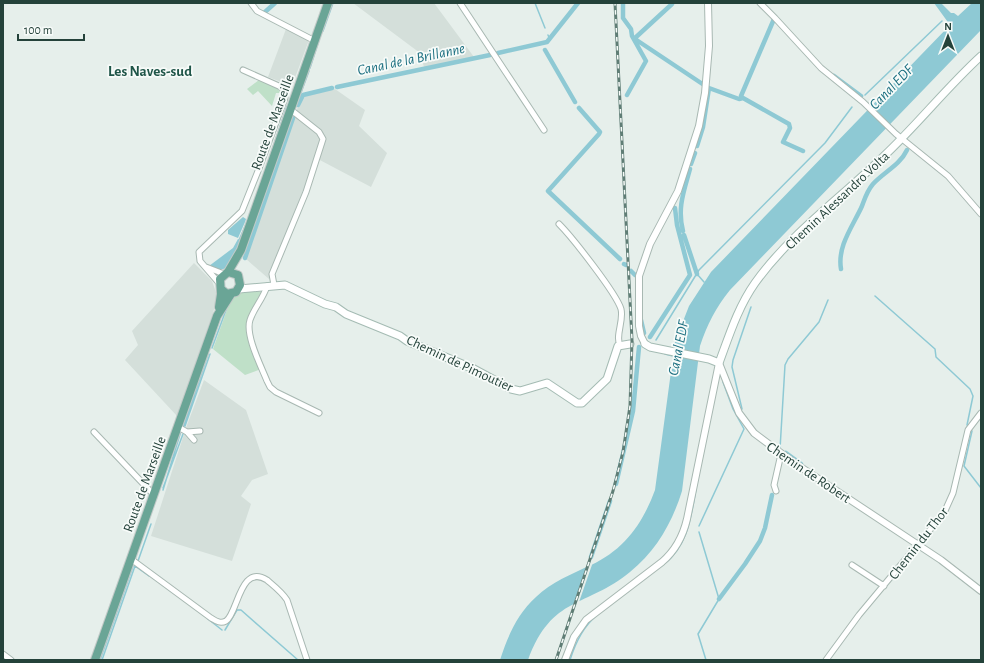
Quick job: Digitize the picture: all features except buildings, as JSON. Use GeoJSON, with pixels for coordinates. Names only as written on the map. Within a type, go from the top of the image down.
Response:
{"type":"FeatureCollection","features":[{"type":"Feature","properties":{"kind":"main road","name":"Route de Marseille"},"geometry":{"type":"LineString","coordinates":[[226,273],[241,250],[328,3]]}},
{"type":"Feature","properties":{"kind":"main road","name":"Chemin Alessandro Volta"},"geometry":{"type":"LineString","coordinates":[[719,363],[738,314],[754,284],[766,269],[981,56]]}},
{"type":"Feature","properties":{"kind":"main road","name":"Route de Marseille"},"geometry":{"type":"LineString","coordinates":[[239,277],[241,250]]}},
{"type":"Feature","properties":{"kind":"main road"},"geometry":{"type":"LineString","coordinates":[[226,273],[239,277],[239,289],[231,294],[225,293],[220,286],[220,279],[226,273]]}},
{"type":"Feature","properties":{"kind":"main road","name":"Chemin de Pimoutier"},"geometry":{"type":"LineString","coordinates":[[239,277],[267,286]]}},
{"type":"Feature","properties":{"kind":"main road","name":"Chemin de Pimoutier"},"geometry":{"type":"LineString","coordinates":[[239,289],[282,284],[474,369],[511,389],[520,391],[547,383],[577,403],[582,403],[607,379],[615,350],[620,345]]}},
{"type":"Feature","properties":{"kind":"main road","name":"Route de Marseille"},"geometry":{"type":"LineString","coordinates":[[218,316],[220,286]]}},
{"type":"Feature","properties":{"kind":"main road","name":"Route de Marseille"},"geometry":{"type":"LineString","coordinates":[[95,660],[218,316],[231,294]]}},
{"type":"Feature","properties":{"kind":"main road"},"geometry":{"type":"LineString","coordinates":[[620,345],[645,341],[648,346],[709,359],[719,363]]}},
{"type":"Feature","properties":{"kind":"street"},"geometry":{"type":"LineString","coordinates":[[251,3],[257,10],[315,41]]}},
{"type":"Feature","properties":{"kind":"street"},"geometry":{"type":"LineString","coordinates":[[460,3],[544,130]]}},
{"type":"Feature","properties":{"kind":"street"},"geometry":{"type":"LineString","coordinates":[[645,341],[640,332],[638,305],[641,268],[650,244],[678,191],[699,126],[705,93],[709,46],[708,3]]}},
{"type":"Feature","properties":{"kind":"street"},"geometry":{"type":"LineString","coordinates":[[760,3],[821,68],[863,102],[899,136],[948,176],[981,214]]}},
{"type":"Feature","properties":{"kind":"street"},"geometry":{"type":"LineString","coordinates":[[220,286],[201,262],[198,255],[201,248],[242,211],[285,100],[285,92],[281,87],[243,70]]}},
{"type":"Feature","properties":{"kind":"street"},"geometry":{"type":"LineString","coordinates":[[290,109],[321,134],[324,139],[306,192],[264,296],[250,319],[249,327],[251,340],[270,387],[285,397],[319,413]]}},
{"type":"Feature","properties":{"kind":"street"},"geometry":{"type":"LineString","coordinates":[[559,224],[607,286],[620,306],[622,318],[618,339],[620,345]]}},
{"type":"Feature","properties":{"kind":"street"},"geometry":{"type":"LineString","coordinates":[[201,262],[212,270],[226,273]]}},
{"type":"Feature","properties":{"kind":"street"},"geometry":{"type":"LineString","coordinates":[[565,660],[572,639],[586,620],[662,562],[677,546],[687,519],[719,363]]}},
{"type":"Feature","properties":{"kind":"street","name":"Chemin de Robert"},"geometry":{"type":"LineString","coordinates":[[719,363],[735,406],[743,420],[754,433],[781,454],[919,545],[981,591]]}},
{"type":"Feature","properties":{"kind":"street"},"geometry":{"type":"LineString","coordinates":[[714,382],[720,376],[725,377]]}},
{"type":"Feature","properties":{"kind":"street","name":"Chemin du Thor"},"geometry":{"type":"LineString","coordinates":[[826,660],[846,632],[944,513],[951,500],[968,430],[981,413]]}},
{"type":"Feature","properties":{"kind":"street"},"geometry":{"type":"LineString","coordinates":[[178,427],[187,432],[194,440]]}},
{"type":"Feature","properties":{"kind":"street"},"geometry":{"type":"LineString","coordinates":[[187,432],[200,431]]}},
{"type":"Feature","properties":{"kind":"street"},"geometry":{"type":"LineString","coordinates":[[94,432],[154,495]]}},
{"type":"Feature","properties":{"kind":"street"},"geometry":{"type":"LineString","coordinates":[[776,491],[774,485],[781,454]]}},
{"type":"Feature","properties":{"kind":"street"},"geometry":{"type":"LineString","coordinates":[[131,559],[211,618],[219,622],[224,622],[230,616],[239,594],[247,582],[255,577],[264,579],[287,600],[307,660]]}},
{"type":"Feature","properties":{"kind":"street"},"geometry":{"type":"LineString","coordinates":[[852,565],[884,586]]}},
{"type":"Feature","properties":{"kind":"street"},"geometry":{"type":"LineString","coordinates":[[3,654],[11,660]]}},
{"type":"Feature","properties":{"kind":"shaded area"},"geometry":{"type":"Polygon","coordinates":[[[353,3],[434,3],[474,57],[424,67],[420,53],[353,3]]]}},
{"type":"Feature","properties":{"kind":"shaded area"},"geometry":{"type":"Polygon","coordinates":[[[286,29],[309,40],[292,86],[268,77],[286,29]]]}},
{"type":"Feature","properties":{"kind":"shaded area"},"geometry":{"type":"Polygon","coordinates":[[[335,89],[365,110],[359,126],[387,153],[371,187],[316,158],[269,279],[246,259],[293,119],[302,97],[335,89]]]}},
{"type":"Feature","properties":{"kind":"shaded area"},"geometry":{"type":"Polygon","coordinates":[[[194,263],[212,281],[218,298],[177,416],[125,360],[138,345],[132,331],[194,263]]]}},
{"type":"Feature","properties":{"kind":"shaded area"},"geometry":{"type":"Polygon","coordinates":[[[204,380],[246,410],[268,474],[252,480],[241,496],[251,504],[232,561],[151,536],[187,425],[204,380]]]}},
{"type":"Feature","properties":{"kind":"green space"},"geometry":{"type":"Polygon","coordinates":[[[259,80],[277,88],[281,93],[276,93],[272,106],[258,91],[253,95],[247,89],[259,80]]]}},
{"type":"Feature","properties":{"kind":"green space"},"geometry":{"type":"Polygon","coordinates":[[[244,291],[263,292],[248,319],[246,328],[261,369],[245,375],[213,349],[229,304],[233,298],[244,291]]]}},
{"type":"Feature","properties":{"kind":"water","name":"Canal EDF"},"geometry":{"type":"Polygon","coordinates":[[[934,3],[941,3],[951,13],[958,16],[972,3],[981,3],[981,30],[730,290],[712,316],[700,346],[682,491],[678,503],[662,536],[648,555],[630,572],[599,592],[559,613],[548,624],[537,639],[528,660],[500,660],[506,642],[518,618],[529,604],[555,583],[603,559],[613,552],[631,534],[645,514],[655,490],[675,342],[689,306],[711,272],[950,25],[934,3]]]}},
{"type":"Feature","properties":{"kind":"water"},"geometry":{"type":"Polygon","coordinates":[[[243,217],[246,219],[238,238],[228,234],[228,230],[243,217]]]}},
{"type":"Feature","properties":{"kind":"water"},"geometry":{"type":"Polygon","coordinates":[[[238,239],[240,240],[234,257],[227,268],[219,270],[209,266],[233,248],[238,239]]]}},
{"type":"Feature","properties":{"kind":"pier"},"geometry":{"type":"Polygon","coordinates":[[[593,562],[579,602],[573,606],[587,565],[593,562]]]}},
{"type":"Feature","properties":{"kind":"waterway"},"geometry":{"type":"LineString","coordinates":[[265,12],[275,3]]}},
{"type":"Feature","properties":{"kind":"waterway"},"geometry":{"type":"LineString","coordinates":[[323,31],[333,3]]}},
{"type":"Feature","properties":{"kind":"waterway"},"geometry":{"type":"LineString","coordinates":[[535,3],[545,28]]}},
{"type":"Feature","properties":{"kind":"waterway","name":"Canal de la Brillanne"},"geometry":{"type":"LineString","coordinates":[[498,53],[547,42],[578,3]]}},
{"type":"Feature","properties":{"kind":"waterway"},"geometry":{"type":"LineString","coordinates":[[623,3],[623,18],[631,29],[632,36],[646,61],[627,95]]}},
{"type":"Feature","properties":{"kind":"waterway"},"geometry":{"type":"LineString","coordinates":[[635,38],[672,4]]}},
{"type":"Feature","properties":{"kind":"waterway"},"geometry":{"type":"LineString","coordinates":[[743,98],[741,96],[774,19]]}},
{"type":"Feature","properties":{"kind":"waterway"},"geometry":{"type":"LineString","coordinates":[[865,95],[942,21]]}},
{"type":"Feature","properties":{"kind":"waterway","name":"Canal de la Brillanne"},"geometry":{"type":"LineString","coordinates":[[548,35],[550,40]]}},
{"type":"Feature","properties":{"kind":"waterway"},"geometry":{"type":"LineString","coordinates":[[635,39],[704,85]]}},
{"type":"Feature","properties":{"kind":"waterway"},"geometry":{"type":"LineString","coordinates":[[310,68],[319,40]]}},
{"type":"Feature","properties":{"kind":"waterway"},"geometry":{"type":"LineString","coordinates":[[545,50],[575,102]]}},
{"type":"Feature","properties":{"kind":"waterway","name":"Canal de la Brillanne"},"geometry":{"type":"LineString","coordinates":[[337,87],[490,55]]}},
{"type":"Feature","properties":{"kind":"waterway"},"geometry":{"type":"LineString","coordinates":[[299,98],[309,71]]}},
{"type":"Feature","properties":{"kind":"waterway"},"geometry":{"type":"LineString","coordinates":[[834,76],[861,96]]}},
{"type":"Feature","properties":{"kind":"waterway","name":"Canal de la Brillanne"},"geometry":{"type":"LineString","coordinates":[[298,105],[303,95],[332,88]]}},
{"type":"Feature","properties":{"kind":"waterway"},"geometry":{"type":"LineString","coordinates":[[709,88],[739,99],[743,98],[789,124],[790,128],[783,142],[803,151]]}},
{"type":"Feature","properties":{"kind":"waterway"},"geometry":{"type":"LineString","coordinates":[[697,146],[703,127],[709,88]]}},
{"type":"Feature","properties":{"kind":"waterway"},"geometry":{"type":"LineString","coordinates":[[267,165],[287,106]]}},
{"type":"Feature","properties":{"kind":"waterway"},"geometry":{"type":"LineString","coordinates":[[656,340],[699,270],[825,143],[852,107]]}},
{"type":"Feature","properties":{"kind":"waterway"},"geometry":{"type":"LineString","coordinates":[[579,108],[600,132],[548,191],[620,259]]}},
{"type":"Feature","properties":{"kind":"waterway","name":"Canal de la Brillanne"},"geometry":{"type":"LineString","coordinates":[[245,258],[293,118]]}},
{"type":"Feature","properties":{"kind":"waterway"},"geometry":{"type":"LineString","coordinates":[[841,269],[841,252],[850,229],[868,192],[873,184],[892,168],[907,150]]}},
{"type":"Feature","properties":{"kind":"waterway"},"geometry":{"type":"LineString","coordinates":[[691,164],[695,153]]}},
{"type":"Feature","properties":{"kind":"waterway"},"geometry":{"type":"LineString","coordinates":[[683,231],[681,223],[681,207],[690,169]]}},
{"type":"Feature","properties":{"kind":"waterway"},"geometry":{"type":"LineString","coordinates":[[650,337],[690,275],[677,225],[675,208]]}},
{"type":"Feature","properties":{"kind":"waterway"},"geometry":{"type":"LineString","coordinates":[[239,240],[247,222]]}},
{"type":"Feature","properties":{"kind":"waterway"},"geometry":{"type":"LineString","coordinates":[[684,235],[697,274]]}},
{"type":"Feature","properties":{"kind":"waterway"},"geometry":{"type":"LineString","coordinates":[[631,271],[635,275]]}},
{"type":"Feature","properties":{"kind":"waterway"},"geometry":{"type":"LineString","coordinates":[[697,274],[704,282]]}},
{"type":"Feature","properties":{"kind":"waterway"},"geometry":{"type":"LineString","coordinates":[[875,296],[935,349],[936,357],[970,389],[973,396],[967,425]]}},
{"type":"Feature","properties":{"kind":"waterway"},"geometry":{"type":"LineString","coordinates":[[780,449],[785,365],[788,359],[819,322],[828,300]]}},
{"type":"Feature","properties":{"kind":"waterway"},"geometry":{"type":"LineString","coordinates":[[742,409],[732,367],[751,307]]}},
{"type":"Feature","properties":{"kind":"waterway"},"geometry":{"type":"LineString","coordinates":[[212,348],[226,310]]}},
{"type":"Feature","properties":{"kind":"waterway"},"geometry":{"type":"LineString","coordinates":[[641,320],[644,333]]}},
{"type":"Feature","properties":{"kind":"waterway"},"geometry":{"type":"LineString","coordinates":[[616,484],[633,411],[639,347]]}},
{"type":"Feature","properties":{"kind":"waterway"},"geometry":{"type":"LineString","coordinates":[[183,428],[208,354]]}},
{"type":"Feature","properties":{"kind":"waterway"},"geometry":{"type":"LineString","coordinates":[[185,426],[210,354]]}},
{"type":"Feature","properties":{"kind":"waterway"},"geometry":{"type":"LineString","coordinates":[[665,354],[673,356]]}},
{"type":"Feature","properties":{"kind":"waterway"},"geometry":{"type":"LineString","coordinates":[[699,526],[744,429],[733,409],[723,382]]}},
{"type":"Feature","properties":{"kind":"waterway"},"geometry":{"type":"LineString","coordinates":[[163,490],[181,431]]}},
{"type":"Feature","properties":{"kind":"waterway"},"geometry":{"type":"LineString","coordinates":[[972,431],[964,466],[981,488]]}},
{"type":"Feature","properties":{"kind":"waterway"},"geometry":{"type":"LineString","coordinates":[[163,488],[183,434]]}},
{"type":"Feature","properties":{"kind":"waterway"},"geometry":{"type":"LineString","coordinates":[[786,453],[801,464]]}},
{"type":"Feature","properties":{"kind":"waterway"},"geometry":{"type":"LineString","coordinates":[[664,564],[672,557],[687,530],[696,489]]}},
{"type":"Feature","properties":{"kind":"waterway"},"geometry":{"type":"LineString","coordinates":[[719,599],[760,541],[765,528],[772,495]]}},
{"type":"Feature","properties":{"kind":"waterway"},"geometry":{"type":"LineString","coordinates":[[591,557],[610,501]]}},
{"type":"Feature","properties":{"kind":"waterway"},"geometry":{"type":"LineString","coordinates":[[138,561],[151,524]]}},
{"type":"Feature","properties":{"kind":"waterway"},"geometry":{"type":"LineString","coordinates":[[699,532],[719,599],[698,634],[706,660]]}},
{"type":"Feature","properties":{"kind":"waterway"},"geometry":{"type":"LineString","coordinates":[[100,660],[133,566]]}},
{"type":"Feature","properties":{"kind":"waterway"},"geometry":{"type":"LineString","coordinates":[[102,660],[135,566],[149,576]]}},
{"type":"Feature","properties":{"kind":"waterway"},"geometry":{"type":"LineString","coordinates":[[225,630],[237,610],[241,610],[298,660]]}},
{"type":"Feature","properties":{"kind":"waterway"},"geometry":{"type":"LineString","coordinates":[[570,660],[580,636],[587,625],[596,616]]}},
{"type":"Feature","properties":{"kind":"waterway"},"geometry":{"type":"LineString","coordinates":[[208,619],[222,630]]}},
{"type":"Feature","properties":{"kind":"railway"},"geometry":{"type":"LineString","coordinates":[[556,660],[613,491],[623,452],[630,406],[632,340],[615,3]]}},
{"type":"Feature","properties":{"kind":"district","name":"Les Naves-sud"},"geometry":{"type":"Point","coordinates":[150,71]}}]}
